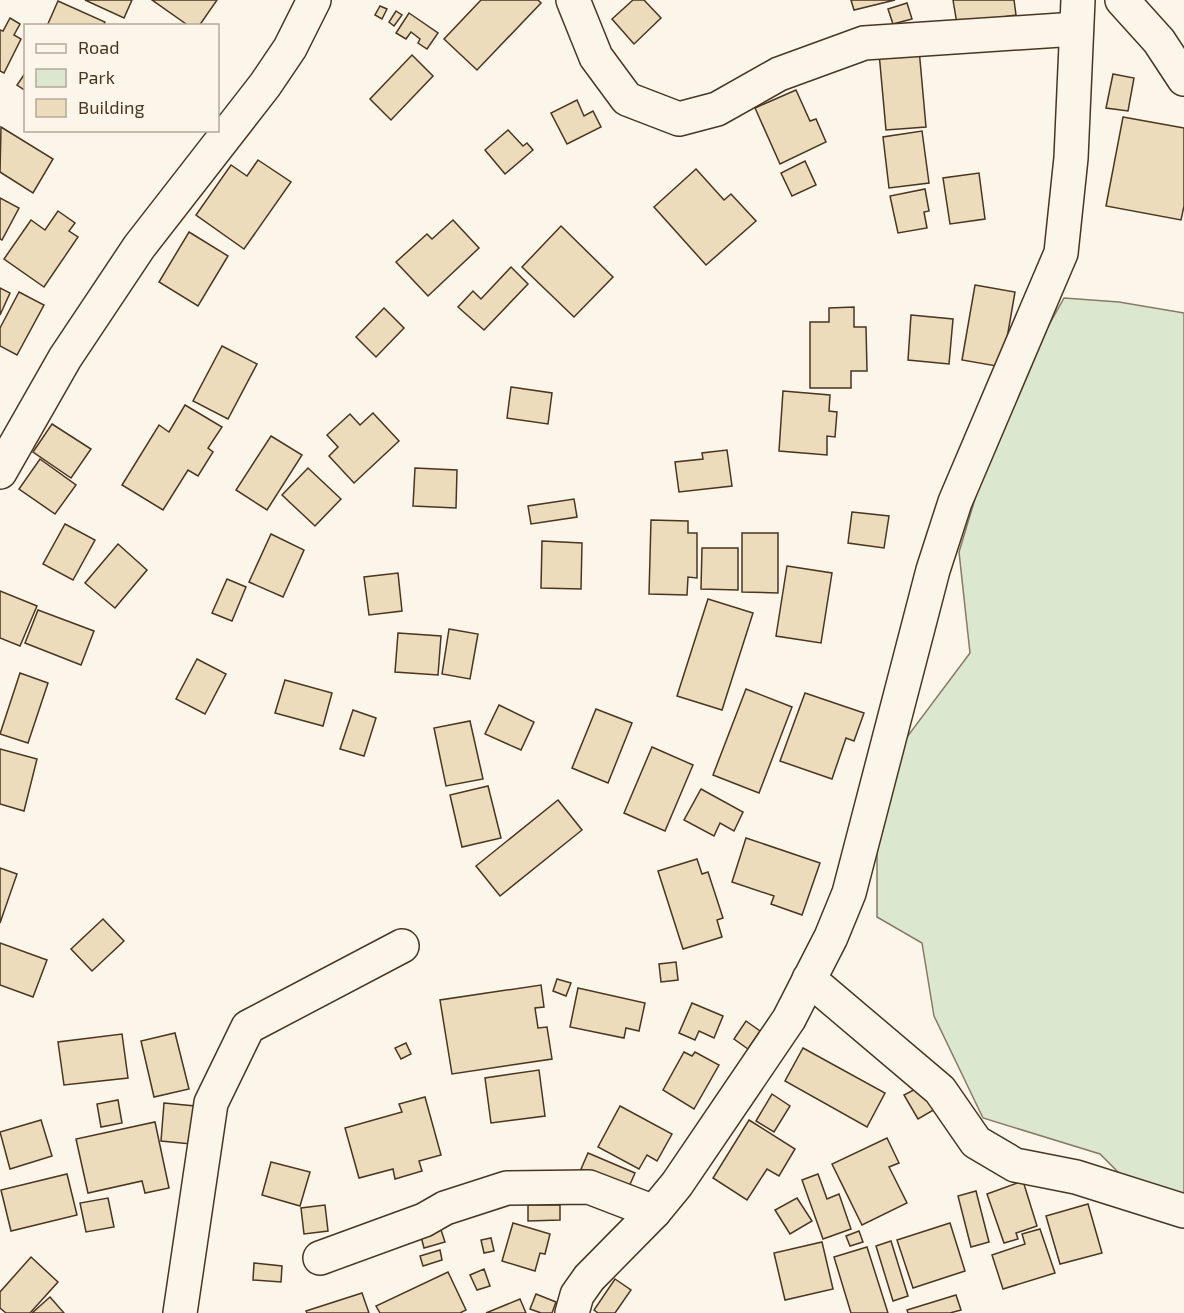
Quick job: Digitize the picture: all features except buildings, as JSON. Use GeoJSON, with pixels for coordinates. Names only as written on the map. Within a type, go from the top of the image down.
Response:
{"type":"FeatureCollection","features":[{"type":"Feature","properties":{"kind":"street"},"geometry":{"type":"LineString","coordinates":[[0,472],[65,358],[139,246],[266,85],[290,48],[314,0]]}},
{"type":"Feature","properties":{"kind":"street"},"geometry":{"type":"LineString","coordinates":[[572,1313],[577,1295],[589,1278],[654,1212],[677,1184],[789,1019],[849,893],[933,570],[955,502],[1061,253],[1071,158],[1077,14],[864,42],[779,74],[717,109],[679,120],[627,99],[596,57],[573,0]]}},
{"type":"Feature","properties":{"kind":"street"},"geometry":{"type":"LineString","coordinates":[[1122,0],[1158,41],[1184,80]]}},
{"type":"Feature","properties":{"kind":"street"},"geometry":{"type":"LineString","coordinates":[[180,1313],[211,1103],[248,1027],[402,946]]}},
{"type":"Feature","properties":{"kind":"street"},"geometry":{"type":"LineString","coordinates":[[809,979],[940,1090],[976,1142],[1016,1165],[1076,1177],[1184,1211]]}},
{"type":"Feature","properties":{"kind":"street"},"geometry":{"type":"LineString","coordinates":[[320,1258],[424,1220],[445,1208],[507,1188],[589,1187],[654,1212]]}},
{"type":"Feature","properties":{"kind":"green space"},"geometry":{"type":"Polygon","coordinates":[[[1064,298],[1119,302],[1184,313],[1184,1201],[1136,1190],[1100,1154],[983,1118],[934,1016],[922,943],[877,917],[877,806],[904,741],[970,653],[959,552],[1002,409],[1064,298]]]}}]}
